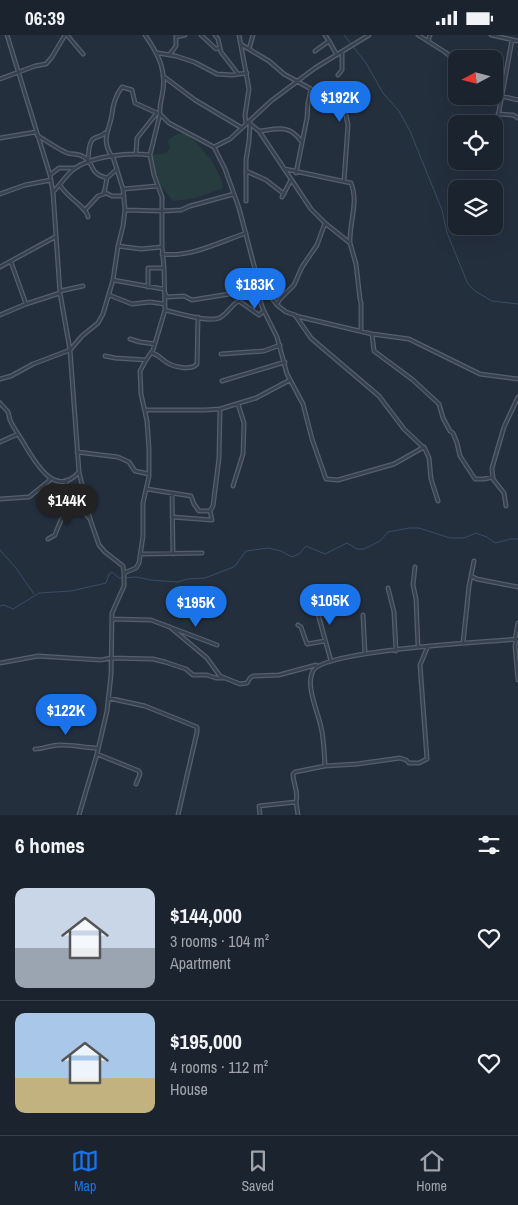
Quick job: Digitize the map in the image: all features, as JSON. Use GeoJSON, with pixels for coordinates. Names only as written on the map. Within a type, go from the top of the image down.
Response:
{"type":"FeatureCollection","features":[{"type":"Feature","properties":{"kind":"street"},"geometry":{"type":"LineString","coordinates":[[7,35],[50,175],[53,192],[60,292],[70,350],[79,472],[90,519],[99,545],[123,567],[124,577],[124,586],[112,610],[112,658],[108,698],[97,754],[78,815]]}},
{"type":"Feature","properties":{"kind":"street"},"geometry":{"type":"LineString","coordinates":[[0,79],[47,63],[66,35],[83,54]]}},
{"type":"Feature","properties":{"kind":"street"},"geometry":{"type":"LineString","coordinates":[[124,577],[136,568],[139,563],[143,536],[143,503],[149,474],[149,449],[145,410],[141,394],[140,371],[156,344],[165,310],[162,255],[162,197],[157,186],[150,155],[163,91],[163,76],[158,53],[145,35]]}},
{"type":"Feature","properties":{"kind":"street"},"geometry":{"type":"LineString","coordinates":[[170,54],[176,46],[176,36],[185,35]]}},
{"type":"Feature","properties":{"kind":"street"},"geometry":{"type":"LineString","coordinates":[[201,35],[216,49],[219,48]]}},
{"type":"Feature","properties":{"kind":"street"},"geometry":{"type":"LineString","coordinates":[[215,35],[218,39],[219,48],[226,60],[238,74]]}},
{"type":"Feature","properties":{"kind":"street"},"geometry":{"type":"LineString","coordinates":[[239,35],[249,91],[245,115],[248,123],[246,201]]}},
{"type":"Feature","properties":{"kind":"street"},"geometry":{"type":"LineString","coordinates":[[249,49],[253,35]]}},
{"type":"Feature","properties":{"kind":"street"},"geometry":{"type":"LineString","coordinates":[[325,35],[337,55]]}},
{"type":"Feature","properties":{"kind":"street"},"geometry":{"type":"LineString","coordinates":[[214,147],[230,139],[271,101],[318,66],[369,35]]}},
{"type":"Feature","properties":{"kind":"street"},"geometry":{"type":"LineString","coordinates":[[418,35],[448,55]]}},
{"type":"Feature","properties":{"kind":"street"},"geometry":{"type":"LineString","coordinates":[[428,41],[430,35]]}},
{"type":"Feature","properties":{"kind":"street"},"geometry":{"type":"LineString","coordinates":[[491,35],[518,41]]}},
{"type":"Feature","properties":{"kind":"street"},"geometry":{"type":"LineString","coordinates":[[503,86],[512,40]]}},
{"type":"Feature","properties":{"kind":"street"},"geometry":{"type":"LineString","coordinates":[[315,51],[329,41]]}},
{"type":"Feature","properties":{"kind":"street"},"geometry":{"type":"LineString","coordinates":[[242,45],[343,112],[347,118],[348,140],[344,181]]}},
{"type":"Feature","properties":{"kind":"street"},"geometry":{"type":"LineString","coordinates":[[338,75],[342,70],[342,52]]}},
{"type":"Feature","properties":{"kind":"street"},"geometry":{"type":"LineString","coordinates":[[158,53],[170,54],[194,62],[213,73],[227,75],[247,73]]}},
{"type":"Feature","properties":{"kind":"street"},"geometry":{"type":"LineString","coordinates":[[163,76],[195,100],[242,128]]}},
{"type":"Feature","properties":{"kind":"street"},"geometry":{"type":"LineString","coordinates":[[0,379],[11,376],[32,364],[70,350],[82,336],[98,323],[106,307],[113,280],[125,210],[123,189],[112,157],[108,151],[106,132],[113,104],[122,87],[132,90],[135,103],[159,112],[169,123],[214,147],[234,194],[256,273],[262,286],[277,305],[286,312],[372,334],[409,339],[480,373],[518,379]]}},
{"type":"Feature","properties":{"kind":"street"},"geometry":{"type":"LineString","coordinates":[[296,173],[301,141],[308,116],[311,89]]}},
{"type":"Feature","properties":{"kind":"street"},"geometry":{"type":"LineString","coordinates":[[503,96],[518,100]]}},
{"type":"Feature","properties":{"kind":"street"},"geometry":{"type":"LineString","coordinates":[[500,105],[498,114],[513,115],[518,119]]}},
{"type":"Feature","properties":{"kind":"street"},"geometry":{"type":"LineString","coordinates":[[136,153],[137,138],[159,112]]}},
{"type":"Feature","properties":{"kind":"street"},"geometry":{"type":"LineString","coordinates":[[248,123],[259,131],[311,209],[350,243]]}},
{"type":"Feature","properties":{"kind":"street"},"geometry":{"type":"LineString","coordinates":[[259,131],[289,129],[301,141]]}},
{"type":"Feature","properties":{"kind":"street"},"geometry":{"type":"LineString","coordinates":[[106,132],[91,142],[88,161],[96,174],[107,178]]}},
{"type":"Feature","properties":{"kind":"street"},"geometry":{"type":"LineString","coordinates":[[0,138],[37,133],[66,153],[76,153],[88,161]]}},
{"type":"Feature","properties":{"kind":"street"},"geometry":{"type":"LineString","coordinates":[[53,192],[75,168],[88,161],[136,153],[150,155]]}},
{"type":"Feature","properties":{"kind":"street"},"geometry":{"type":"LineString","coordinates":[[50,175],[59,168],[75,168]]}},
{"type":"Feature","properties":{"kind":"street"},"geometry":{"type":"LineString","coordinates":[[86,209],[104,192],[107,178],[116,169]]}},
{"type":"Feature","properties":{"kind":"street"},"geometry":{"type":"LineString","coordinates":[[284,169],[351,183],[355,193],[350,224],[350,243],[356,264],[362,308],[361,331]]}},
{"type":"Feature","properties":{"kind":"street"},"geometry":{"type":"LineString","coordinates":[[246,171],[266,179],[283,195],[291,180]]}},
{"type":"Feature","properties":{"kind":"street"},"geometry":{"type":"LineString","coordinates":[[0,194],[24,185],[51,180]]}},
{"type":"Feature","properties":{"kind":"street"},"geometry":{"type":"LineString","coordinates":[[60,185],[63,191],[86,209],[88,217]]}},
{"type":"Feature","properties":{"kind":"street"},"geometry":{"type":"LineString","coordinates":[[123,189],[157,186]]}},
{"type":"Feature","properties":{"kind":"street"},"geometry":{"type":"LineString","coordinates":[[104,192],[112,196],[124,196]]}},
{"type":"Feature","properties":{"kind":"street"},"geometry":{"type":"LineString","coordinates":[[125,210],[181,210],[234,194]]}},
{"type":"Feature","properties":{"kind":"street"},"geometry":{"type":"LineString","coordinates":[[277,305],[280,299],[294,285],[302,267],[317,245],[325,223]]}},
{"type":"Feature","properties":{"kind":"street"},"geometry":{"type":"LineString","coordinates":[[162,255],[197,250],[246,233]]}},
{"type":"Feature","properties":{"kind":"street"},"geometry":{"type":"LineString","coordinates":[[0,267],[55,237]]}},
{"type":"Feature","properties":{"kind":"street"},"geometry":{"type":"LineString","coordinates":[[118,246],[141,249],[162,247]]}},
{"type":"Feature","properties":{"kind":"street"},"geometry":{"type":"LineString","coordinates":[[11,262],[26,304]]}},
{"type":"Feature","properties":{"kind":"street"},"geometry":{"type":"LineString","coordinates":[[148,287],[148,268],[164,268]]}},
{"type":"Feature","properties":{"kind":"street"},"geometry":{"type":"LineString","coordinates":[[113,280],[164,291],[167,297],[184,297],[192,300],[262,286]]}},
{"type":"Feature","properties":{"kind":"street"},"geometry":{"type":"LineString","coordinates":[[0,315],[60,292],[83,286]]}},
{"type":"Feature","properties":{"kind":"street"},"geometry":{"type":"LineString","coordinates":[[256,288],[264,311],[280,345],[290,380],[303,404],[324,476],[328,480],[338,480],[394,465],[424,447]]}},
{"type":"Feature","properties":{"kind":"street"},"geometry":{"type":"LineString","coordinates":[[109,295],[132,304],[165,304]]}},
{"type":"Feature","properties":{"kind":"street"},"geometry":{"type":"LineString","coordinates":[[165,310],[218,319],[239,301],[259,315],[264,311]]}},
{"type":"Feature","properties":{"kind":"street"},"geometry":{"type":"LineString","coordinates":[[295,315],[312,338],[378,397],[404,429],[424,447],[429,458],[431,479],[438,501]]}},
{"type":"Feature","properties":{"kind":"street"},"geometry":{"type":"LineString","coordinates":[[152,353],[158,355],[167,363],[188,368],[194,367],[197,364],[198,317]]}},
{"type":"Feature","properties":{"kind":"street"},"geometry":{"type":"LineString","coordinates":[[372,334],[374,351],[413,380],[439,404],[443,418],[453,433],[460,455],[475,479],[493,477]]}},
{"type":"Feature","properties":{"kind":"street"},"geometry":{"type":"LineString","coordinates":[[130,339],[156,344]]}},
{"type":"Feature","properties":{"kind":"street"},"geometry":{"type":"LineString","coordinates":[[222,354],[264,351],[280,345]]}},
{"type":"Feature","properties":{"kind":"street"},"geometry":{"type":"LineString","coordinates":[[105,356],[146,360]]}},
{"type":"Feature","properties":{"kind":"street"},"geometry":{"type":"LineString","coordinates":[[222,381],[285,362]]}},
{"type":"Feature","properties":{"kind":"street"},"geometry":{"type":"LineString","coordinates":[[145,410],[205,411],[220,409],[265,395],[290,380]]}},
{"type":"Feature","properties":{"kind":"street"},"geometry":{"type":"LineString","coordinates":[[506,506],[504,493],[493,477],[493,463],[502,435],[518,397]]}},
{"type":"Feature","properties":{"kind":"street"},"geometry":{"type":"LineString","coordinates":[[0,403],[8,412],[18,434],[37,465],[50,478],[57,481],[73,479],[79,472]]}},
{"type":"Feature","properties":{"kind":"street"},"geometry":{"type":"LineString","coordinates":[[233,485],[243,454],[244,423],[238,403]]}},
{"type":"Feature","properties":{"kind":"street"},"geometry":{"type":"LineString","coordinates":[[172,517],[212,520],[210,511],[213,506],[219,458],[220,409]]}},
{"type":"Feature","properties":{"kind":"street"},"geometry":{"type":"LineString","coordinates":[[0,442],[18,434]]}},
{"type":"Feature","properties":{"kind":"street"},"geometry":{"type":"LineString","coordinates":[[77,451],[118,457],[128,462],[135,471],[149,474]]}},
{"type":"Feature","properties":{"kind":"street"},"geometry":{"type":"LineString","coordinates":[[0,499],[29,497],[49,481],[50,478]]}},
{"type":"Feature","properties":{"kind":"street"},"geometry":{"type":"LineString","coordinates":[[48,539],[55,535],[60,520],[67,509],[68,499],[64,490],[66,480]]}},
{"type":"Feature","properties":{"kind":"street"},"geometry":{"type":"LineString","coordinates":[[146,489],[191,496],[199,511],[210,511]]}},
{"type":"Feature","properties":{"kind":"street"},"geometry":{"type":"LineString","coordinates":[[172,493],[173,554]]}},
{"type":"Feature","properties":{"kind":"street"},"geometry":{"type":"LineString","coordinates":[[68,499],[75,502],[90,519]]}},
{"type":"Feature","properties":{"kind":"street"},"geometry":{"type":"LineString","coordinates":[[141,554],[202,553]]}},
{"type":"Feature","properties":{"kind":"street"},"geometry":{"type":"LineString","coordinates":[[463,643],[474,561]]}},
{"type":"Feature","properties":{"kind":"street"},"geometry":{"type":"LineString","coordinates":[[415,567],[413,585],[416,599],[418,647]]}},
{"type":"Feature","properties":{"kind":"street"},"geometry":{"type":"LineString","coordinates":[[471,576],[477,579],[518,587]]}},
{"type":"Feature","properties":{"kind":"street"},"geometry":{"type":"LineString","coordinates":[[388,588],[394,612],[396,651]]}},
{"type":"Feature","properties":{"kind":"street"},"geometry":{"type":"LineString","coordinates":[[313,596],[331,661]]}},
{"type":"Feature","properties":{"kind":"street"},"geometry":{"type":"LineString","coordinates":[[363,615],[366,654]]}},
{"type":"Feature","properties":{"kind":"street"},"geometry":{"type":"LineString","coordinates":[[112,619],[123,621],[152,620],[217,645]]}},
{"type":"Feature","properties":{"kind":"street"},"geometry":{"type":"LineString","coordinates":[[518,623],[515,646],[518,680]]}},
{"type":"Feature","properties":{"kind":"street"},"geometry":{"type":"LineString","coordinates":[[298,625],[301,627],[307,644],[325,641]]}},
{"type":"Feature","properties":{"kind":"street"},"geometry":{"type":"LineString","coordinates":[[170,627],[207,658],[224,679]]}},
{"type":"Feature","properties":{"kind":"street"},"geometry":{"type":"LineString","coordinates":[[0,663],[38,656],[101,660],[112,658],[153,659],[186,669],[193,675],[207,675],[247,683],[254,676],[279,675],[366,654],[428,646],[516,639]]}},
{"type":"Feature","properties":{"kind":"street"},"geometry":{"type":"LineString","coordinates":[[298,815],[293,774],[325,765],[357,764],[400,758],[409,763],[419,763],[428,757],[420,665],[428,646]]}},
{"type":"Feature","properties":{"kind":"street"},"geometry":{"type":"LineString","coordinates":[[318,665],[313,670],[310,685],[321,727],[325,765]]}},
{"type":"Feature","properties":{"kind":"street"},"geometry":{"type":"LineString","coordinates":[[108,698],[145,707],[197,727],[198,732],[178,815]]}},
{"type":"Feature","properties":{"kind":"street"},"geometry":{"type":"LineString","coordinates":[[35,749],[62,745],[98,748]]}},
{"type":"Feature","properties":{"kind":"street"},"geometry":{"type":"LineString","coordinates":[[97,754],[139,771],[140,774],[136,784]]}},
{"type":"Feature","properties":{"kind":"street"},"geometry":{"type":"LineString","coordinates":[[260,815],[259,806],[296,802]]}},
{"type":"Feature","properties":{"kind":"green space"},"geometry":{"type":"Polygon","coordinates":[[[185,133],[210,158],[221,179],[223,188],[196,198],[173,201],[158,182],[152,155],[166,153],[170,148],[168,140],[177,134],[185,133]]]}},
{"type":"Feature","properties":{"kind":"waterway"},"geometry":{"type":"LineString","coordinates":[[344,35],[366,63],[383,93],[399,111],[410,131],[442,210],[447,233],[468,284],[475,291],[492,301],[518,304]]}},
{"type":"Feature","properties":{"kind":"waterway"},"geometry":{"type":"LineString","coordinates":[[0,606],[4,605],[13,609],[39,593],[71,591],[106,583],[109,574],[112,572],[119,578],[137,577],[178,582],[187,579],[205,578],[231,568],[235,566],[246,551],[268,548],[281,551],[292,557],[299,554],[306,546],[325,554],[347,543],[357,549],[364,549],[380,541],[388,532],[409,528],[419,528],[450,538],[464,538],[476,533],[487,537],[495,543],[518,539]]}},
{"type":"Feature","properties":{"kind":"waterway"},"geometry":{"type":"LineString","coordinates":[[0,550],[16,568],[34,594]]}}]}
